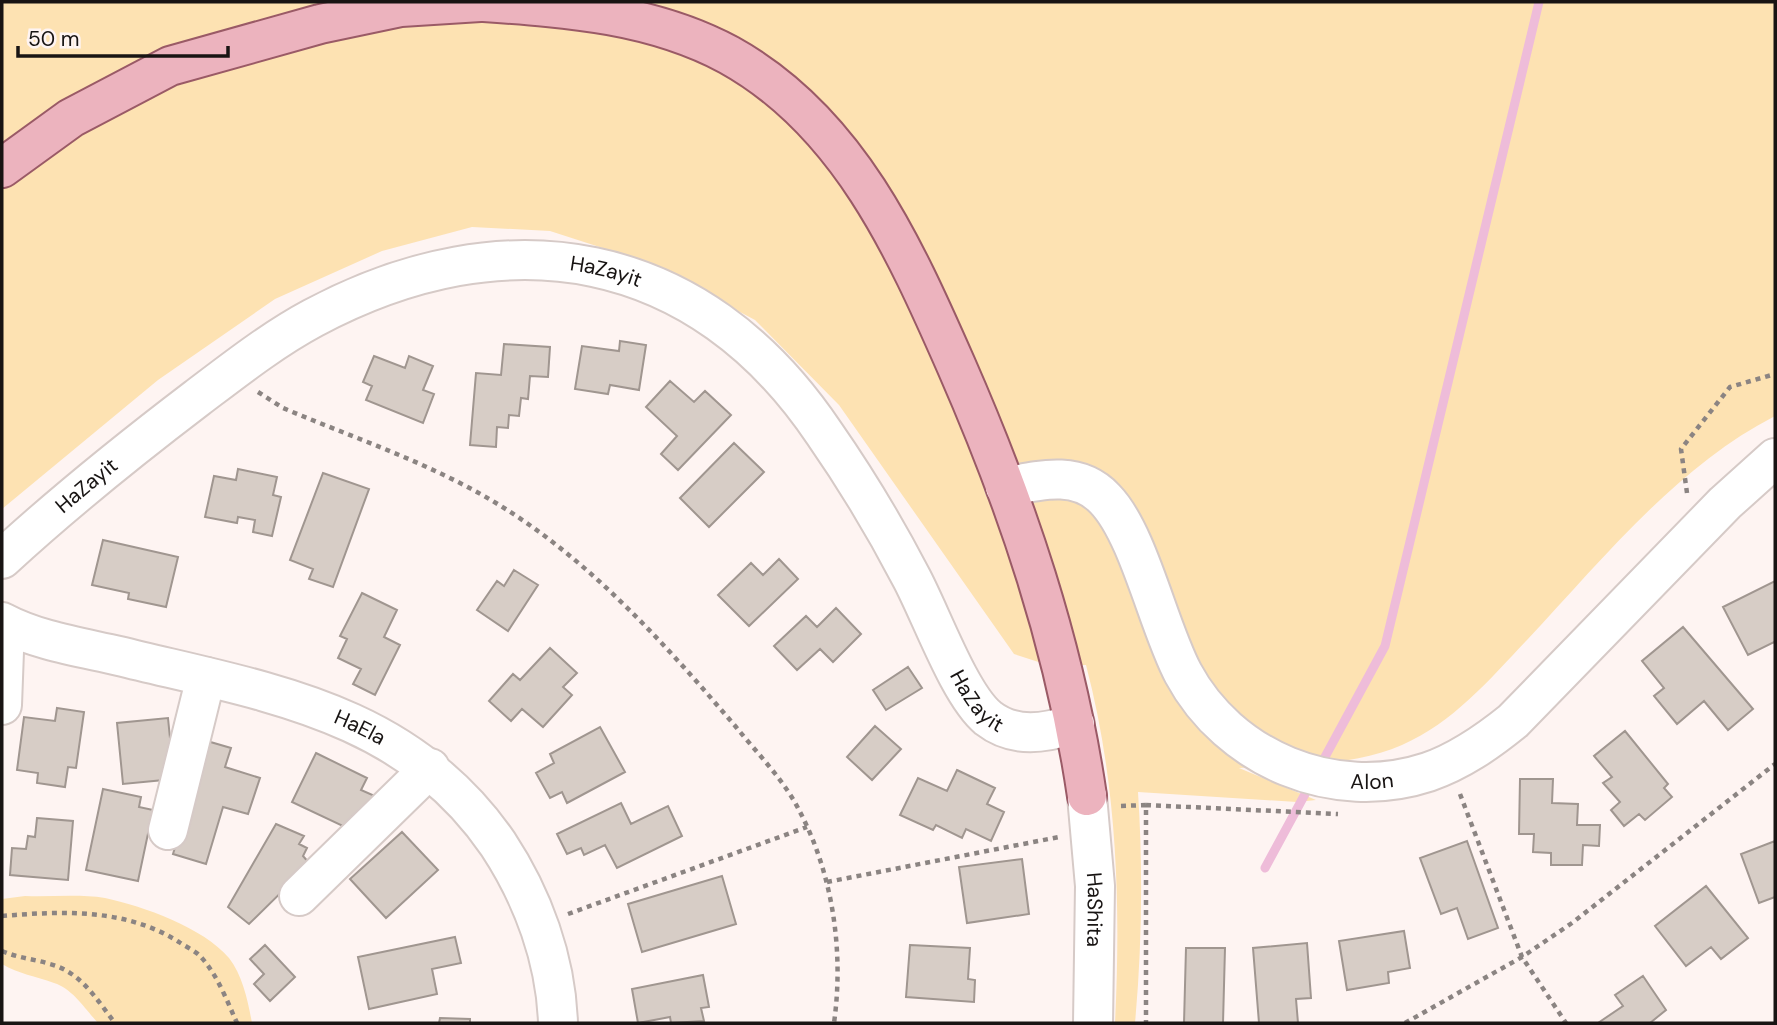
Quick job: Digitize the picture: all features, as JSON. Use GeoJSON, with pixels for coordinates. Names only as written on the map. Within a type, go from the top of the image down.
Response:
{"type":"FeatureCollection","features":[{"type":"Feature","properties":{"kind":"main road"},"geometry":{"type":"LineString","coordinates":[[2,168],[71,118],[170,66],[320,24],[401,7],[482,2],[568,8],[653,24],[692,37],[730,56],[767,79],[802,109],[836,145],[868,189],[899,241],[964,384],[1005,487],[1044,600],[1075,724],[1089,812]]}},
{"type":"Feature","properties":{"kind":"street","name":"HaZayit"},"geometry":{"type":"LineString","coordinates":[[2,559],[124,454],[230,373],[312,319],[393,282],[472,262],[549,260],[621,272],[688,300],[748,343],[802,400],[890,539],[929,610],[962,683],[980,711],[992,721],[1020,732],[1037,733],[1075,724]]}},
{"type":"Feature","properties":{"kind":"street","name":"Alon"},"geometry":{"type":"LineString","coordinates":[[1005,487],[1060,479],[1091,488],[1105,499],[1118,516],[1129,539],[1184,675],[1214,716],[1249,748],[1291,769],[1328,778],[1362,781],[1395,779],[1449,763],[1486,742],[1513,720],[1693,534],[1775,458]]}},
{"type":"Feature","properties":{"kind":"street","name":"HaEla"},"geometry":{"type":"LineString","coordinates":[[4,623],[48,639],[296,699],[368,728],[430,768],[479,816],[517,872],[539,925],[557,1001],[558,1023]]}},
{"type":"Feature","properties":{"kind":"street"},"geometry":{"type":"LineString","coordinates":[[2,705],[4,623]]}},
{"type":"Feature","properties":{"kind":"street"},"geometry":{"type":"LineString","coordinates":[[168,830],[206,677]]}},
{"type":"Feature","properties":{"kind":"street"},"geometry":{"type":"LineString","coordinates":[[299,896],[430,768]]}},
{"type":"Feature","properties":{"kind":"street","name":"HaShita"},"geometry":{"type":"LineString","coordinates":[[1089,812],[1096,963],[1093,1023]]}},
{"type":"Feature","properties":{"kind":"path"},"geometry":{"type":"LineString","coordinates":[[230,373],[283,408],[457,482],[545,537],[599,580],[697,681],[758,754],[799,810],[807,827],[833,906],[836,1004],[834,1023]]}},
{"type":"Feature","properties":{"kind":"path"},"geometry":{"type":"LineString","coordinates":[[1693,534],[1681,449],[1730,387],[1775,374]]}},
{"type":"Feature","properties":{"kind":"path"},"geometry":{"type":"LineString","coordinates":[[1449,763],[1522,957],[1566,1023]]}},
{"type":"Feature","properties":{"kind":"path"},"geometry":{"type":"LineString","coordinates":[[1405,1023],[1522,957],[1572,923],[1775,764]]}},
{"type":"Feature","properties":{"kind":"path"},"geometry":{"type":"LineString","coordinates":[[827,882],[1089,812],[1146,805],[1331,816],[1345,813]]}},
{"type":"Feature","properties":{"kind":"path"},"geometry":{"type":"LineString","coordinates":[[1146,805],[1146,1023]]}},
{"type":"Feature","properties":{"kind":"path"},"geometry":{"type":"LineString","coordinates":[[539,925],[807,827]]}},
{"type":"Feature","properties":{"kind":"path"},"geometry":{"type":"LineString","coordinates":[[2,916],[95,913],[132,920],[171,937],[200,956],[221,987],[237,1023]]}},
{"type":"Feature","properties":{"kind":"path"},"geometry":{"type":"LineString","coordinates":[[2,951],[15,957],[53,964],[80,979],[115,1023]]}},
{"type":"Feature","properties":{"kind":"shaded area"},"geometry":{"type":"Polygon","coordinates":[[[2,2],[1775,2],[1775,416],[1705,461],[1673,488],[1612,547],[1485,685],[1438,725],[1402,745],[1363,757],[1322,763],[1239,768],[1316,800],[1297,802],[1138,792],[1141,908],[1135,1023],[1115,1023],[1117,888],[1114,843],[1104,754],[1086,665],[1051,666],[1014,654],[839,405],[755,320],[646,262],[550,231],[472,227],[382,251],[275,299],[158,380],[2,509],[2,2]]]}},
{"type":"Feature","properties":{"kind":"shaded area"},"geometry":{"type":"Polygon","coordinates":[[[25,896],[105,898],[154,913],[189,928],[218,947],[234,965],[244,989],[252,1023],[98,1023],[73,995],[61,986],[2,964],[2,899],[25,896]]]}},
{"type":"Feature","properties":{"kind":"building"},"geometry":{"type":"Polygon","coordinates":[[[620,341],[646,345],[639,390],[610,385],[608,394],[575,389],[582,346],[619,351],[620,341]]]}},
{"type":"Feature","properties":{"kind":"building"},"geometry":{"type":"Polygon","coordinates":[[[504,344],[550,347],[548,377],[530,376],[528,399],[521,398],[519,416],[509,415],[508,428],[497,427],[496,447],[470,445],[476,373],[501,375],[504,344]]]}},
{"type":"Feature","properties":{"kind":"building"},"geometry":{"type":"Polygon","coordinates":[[[374,356],[405,368],[409,356],[433,366],[423,390],[434,394],[423,423],[366,400],[372,386],[363,382],[374,356]]]}},
{"type":"Feature","properties":{"kind":"building"},"geometry":{"type":"Polygon","coordinates":[[[670,381],[694,402],[705,391],[731,415],[678,470],[661,454],[677,436],[646,407],[670,381]]]}},
{"type":"Feature","properties":{"kind":"building"},"geometry":{"type":"Polygon","coordinates":[[[734,443],[764,472],[709,527],[680,498],[734,443]]]}},
{"type":"Feature","properties":{"kind":"building"},"geometry":{"type":"Polygon","coordinates":[[[238,469],[277,477],[273,495],[281,497],[272,536],[253,532],[255,520],[238,517],[237,523],[205,517],[214,476],[236,480],[238,469]]]}},
{"type":"Feature","properties":{"kind":"building"},"geometry":{"type":"Polygon","coordinates":[[[323,473],[369,489],[333,587],[309,579],[313,569],[290,560],[323,473]]]}},
{"type":"Feature","properties":{"kind":"building"},"geometry":{"type":"Polygon","coordinates":[[[103,540],[178,557],[166,607],[128,599],[129,593],[92,585],[103,540]]]}},
{"type":"Feature","properties":{"kind":"building"},"geometry":{"type":"Polygon","coordinates":[[[779,559],[798,579],[749,626],[718,595],[751,563],[763,575],[779,559]]]}},
{"type":"Feature","properties":{"kind":"building"},"geometry":{"type":"Polygon","coordinates":[[[514,570],[538,585],[508,631],[477,610],[497,581],[504,586],[514,570]]]}},
{"type":"Feature","properties":{"kind":"building"},"geometry":{"type":"Polygon","coordinates":[[[1775,581],[1775,644],[1774,642],[1748,655],[1723,607],[1775,581]]]}},
{"type":"Feature","properties":{"kind":"building"},"geometry":{"type":"Polygon","coordinates":[[[362,593],[397,610],[384,637],[400,645],[375,695],[353,684],[361,669],[338,658],[347,639],[340,636],[362,593]]]}},
{"type":"Feature","properties":{"kind":"building"},"geometry":{"type":"Polygon","coordinates":[[[836,608],[861,634],[833,662],[820,649],[797,670],[774,646],[806,616],[817,627],[836,608]]]}},
{"type":"Feature","properties":{"kind":"building"},"geometry":{"type":"Polygon","coordinates":[[[1683,627],[1753,709],[1728,730],[1704,701],[1677,724],[1654,696],[1664,688],[1642,661],[1683,627]]]}},
{"type":"Feature","properties":{"kind":"building"},"geometry":{"type":"Polygon","coordinates":[[[550,648],[577,673],[563,687],[572,695],[543,727],[522,709],[511,721],[489,701],[513,674],[520,680],[550,648]]]}},
{"type":"Feature","properties":{"kind":"building"},"geometry":{"type":"Polygon","coordinates":[[[908,667],[922,688],[886,710],[873,690],[908,667]]]}},
{"type":"Feature","properties":{"kind":"building"},"geometry":{"type":"Polygon","coordinates":[[[57,708],[84,712],[76,768],[68,767],[65,787],[37,783],[38,773],[17,770],[24,717],[55,721],[57,708]]]}},
{"type":"Feature","properties":{"kind":"building"},"geometry":{"type":"Polygon","coordinates":[[[168,718],[174,779],[123,784],[117,723],[168,718]]]}},
{"type":"Feature","properties":{"kind":"building"},"geometry":{"type":"Polygon","coordinates":[[[875,726],[901,749],[872,780],[847,757],[875,726]]]}},
{"type":"Feature","properties":{"kind":"building"},"geometry":{"type":"Polygon","coordinates":[[[600,727],[625,772],[567,803],[562,792],[550,798],[536,773],[554,763],[550,754],[600,727]]]}},
{"type":"Feature","properties":{"kind":"building"},"geometry":{"type":"Polygon","coordinates":[[[1625,731],[1668,784],[1664,788],[1672,797],[1645,820],[1639,814],[1624,826],[1611,810],[1620,802],[1603,783],[1612,777],[1594,756],[1625,731]]]}},
{"type":"Feature","properties":{"kind":"building"},"geometry":{"type":"Polygon","coordinates":[[[207,741],[231,748],[225,767],[260,778],[248,814],[223,807],[206,864],[173,854],[207,741]]]}},
{"type":"Feature","properties":{"kind":"building"},"geometry":{"type":"Polygon","coordinates":[[[316,753],[367,778],[361,790],[377,797],[365,823],[352,817],[347,828],[292,802],[316,753]]]}},
{"type":"Feature","properties":{"kind":"building"},"geometry":{"type":"Polygon","coordinates":[[[957,770],[995,788],[987,804],[1004,812],[991,841],[966,829],[962,838],[936,825],[933,830],[900,815],[918,778],[947,791],[957,770]]]}},
{"type":"Feature","properties":{"kind":"building"},"geometry":{"type":"Polygon","coordinates":[[[1520,779],[1553,779],[1552,803],[1578,804],[1577,825],[1600,825],[1599,846],[1583,845],[1582,865],[1551,865],[1551,853],[1533,852],[1534,834],[1519,834],[1520,779]]]}},
{"type":"Feature","properties":{"kind":"building"},"geometry":{"type":"Polygon","coordinates":[[[103,789],[141,797],[139,807],[153,810],[138,881],[86,870],[103,789]]]}},
{"type":"Feature","properties":{"kind":"building"},"geometry":{"type":"Polygon","coordinates":[[[621,803],[631,824],[668,806],[682,836],[617,868],[605,845],[584,855],[581,848],[567,854],[557,834],[621,803]]]}},
{"type":"Feature","properties":{"kind":"building"},"geometry":{"type":"Polygon","coordinates":[[[37,818],[73,821],[68,880],[10,875],[12,848],[26,849],[28,836],[35,837],[37,818]]]}},
{"type":"Feature","properties":{"kind":"building"},"geometry":{"type":"Polygon","coordinates":[[[276,824],[304,836],[299,844],[307,848],[303,856],[310,864],[249,924],[228,907],[276,824]]]}},
{"type":"Feature","properties":{"kind":"building"},"geometry":{"type":"Polygon","coordinates":[[[402,832],[438,870],[386,918],[350,879],[402,832]]]}},
{"type":"Feature","properties":{"kind":"building"},"geometry":{"type":"Polygon","coordinates":[[[1467,841],[1498,928],[1468,939],[1457,908],[1441,914],[1420,858],[1467,841]]]}},
{"type":"Feature","properties":{"kind":"building"},"geometry":{"type":"Polygon","coordinates":[[[1775,841],[1775,897],[1759,903],[1741,854],[1775,841]]]}},
{"type":"Feature","properties":{"kind":"building"},"geometry":{"type":"Polygon","coordinates":[[[1022,859],[1029,914],[967,923],[959,867],[1022,859]]]}},
{"type":"Feature","properties":{"kind":"building"},"geometry":{"type":"Polygon","coordinates":[[[722,876],[736,924],[642,952],[628,904],[722,876]]]}},
{"type":"Feature","properties":{"kind":"building"},"geometry":{"type":"Polygon","coordinates":[[[1706,886],[1748,938],[1721,959],[1711,947],[1686,966],[1655,926],[1706,886]]]}},
{"type":"Feature","properties":{"kind":"building"},"geometry":{"type":"Polygon","coordinates":[[[1404,931],[1410,968],[1388,972],[1389,983],[1347,990],[1339,941],[1404,931]]]}},
{"type":"Feature","properties":{"kind":"building"},"geometry":{"type":"Polygon","coordinates":[[[455,937],[461,963],[432,969],[437,994],[369,1009],[358,957],[455,937]]]}},
{"type":"Feature","properties":{"kind":"building"},"geometry":{"type":"Polygon","coordinates":[[[1307,943],[1311,998],[1296,999],[1298,1023],[1259,1023],[1253,948],[1307,943]]]}},
{"type":"Feature","properties":{"kind":"building"},"geometry":{"type":"Polygon","coordinates":[[[265,945],[295,977],[270,1001],[254,984],[264,974],[250,959],[265,945]]]}},
{"type":"Feature","properties":{"kind":"building"},"geometry":{"type":"Polygon","coordinates":[[[910,945],[970,948],[968,979],[975,980],[974,1002],[906,997],[910,945]]]}},
{"type":"Feature","properties":{"kind":"building"},"geometry":{"type":"Polygon","coordinates":[[[1186,948],[1225,948],[1223,1023],[1184,1023],[1186,948]]]}},
{"type":"Feature","properties":{"kind":"building"},"geometry":{"type":"Polygon","coordinates":[[[703,975],[709,1007],[701,1008],[704,1021],[671,1023],[670,1017],[638,1023],[632,989],[703,975]]]}},
{"type":"Feature","properties":{"kind":"building"},"geometry":{"type":"Polygon","coordinates":[[[1643,976],[1666,1010],[1650,1023],[1598,1023],[1623,1006],[1615,995],[1643,976]]]}},
{"type":"Feature","properties":{"kind":"building"},"geometry":{"type":"Polygon","coordinates":[[[440,1018],[470,1019],[470,1023],[439,1023],[440,1018]]]}},
{"type":"Feature","properties":{"kind":"waterway"},"geometry":{"type":"LineString","coordinates":[[1319,768],[1385,646],[1539,2]]}},
{"type":"Feature","properties":{"kind":"waterway"},"geometry":{"type":"LineString","coordinates":[[1265,868],[1311,783]]}}]}
